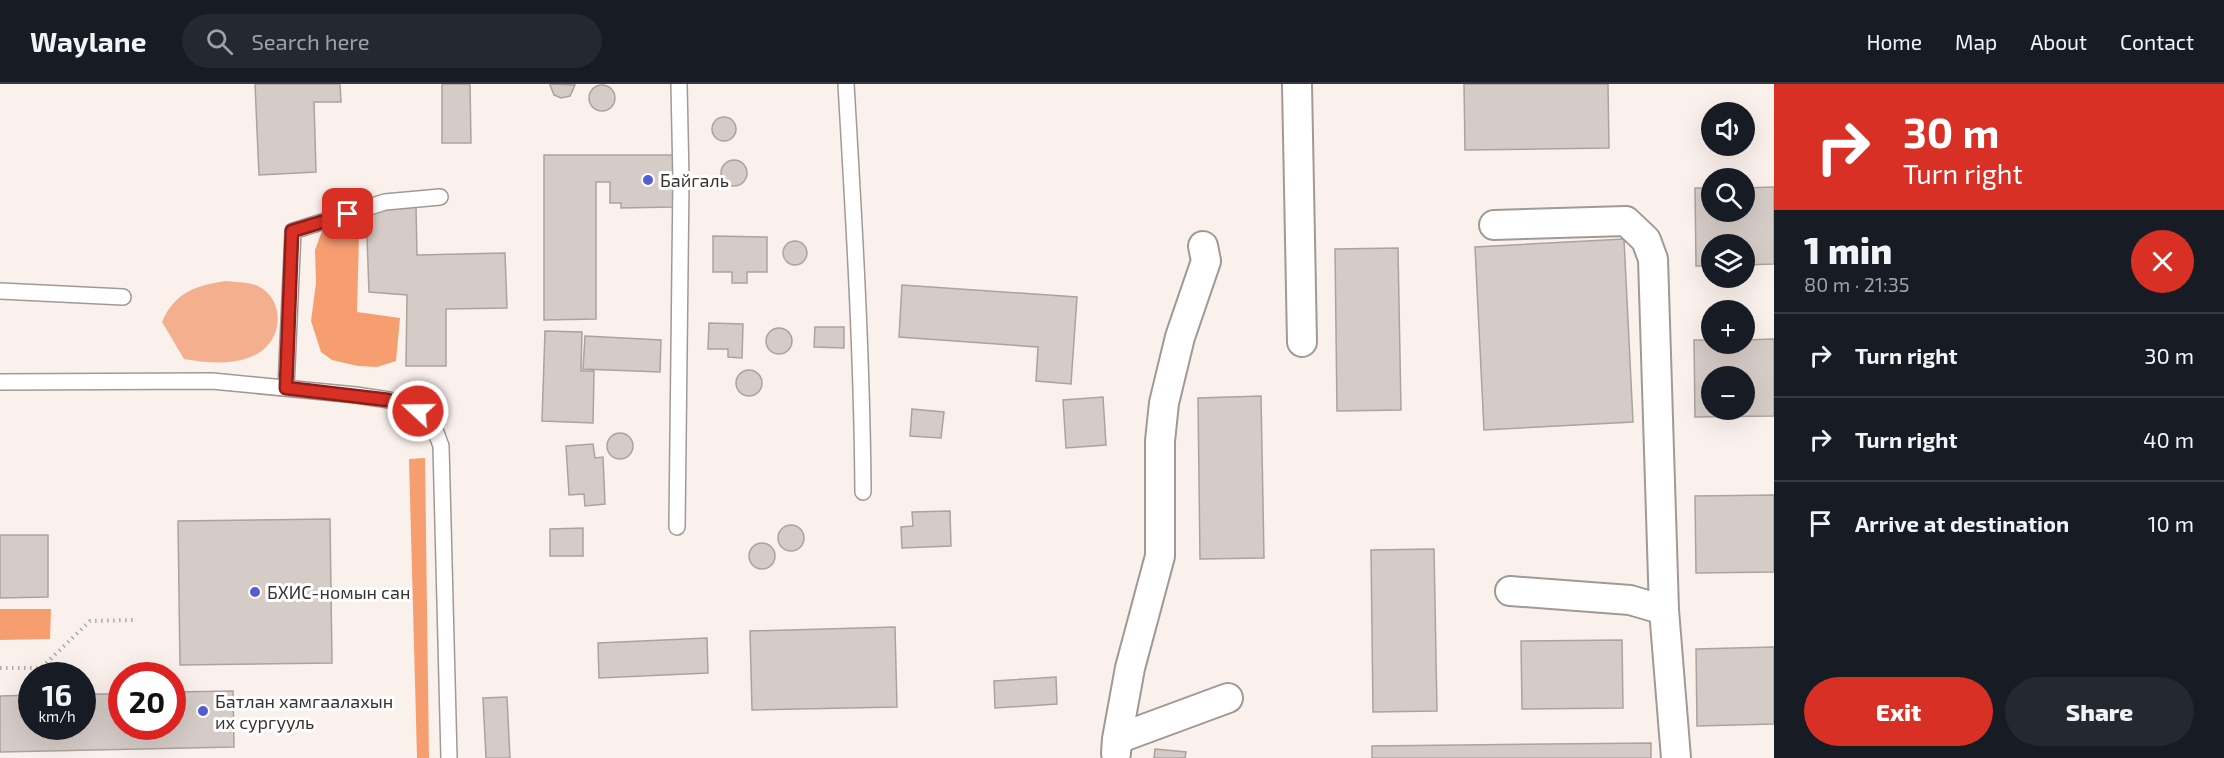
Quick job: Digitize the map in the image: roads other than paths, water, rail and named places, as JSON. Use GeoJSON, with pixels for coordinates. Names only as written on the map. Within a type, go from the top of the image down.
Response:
{"type":"FeatureCollection","features":[{"type":"Feature","properties":{"kind":"street"},"geometry":{"type":"LineString","coordinates":[[1297,84],[1302,342]]}},
{"type":"Feature","properties":{"kind":"street"},"geometry":{"type":"LineString","coordinates":[[1494,225],[1626,220],[1647,240],[1653,259],[1664,610],[1676,758]]}},
{"type":"Feature","properties":{"kind":"street"},"geometry":{"type":"LineString","coordinates":[[1116,748],[1130,668],[1160,556],[1160,441],[1164,403],[1180,337],[1206,261],[1203,246]]}},
{"type":"Feature","properties":{"kind":"street"},"geometry":{"type":"LineString","coordinates":[[1510,591],[1630,600],[1664,610]]}},
{"type":"Feature","properties":{"kind":"street"},"geometry":{"type":"LineString","coordinates":[[1116,748],[1228,698]]}},
{"type":"Feature","properties":{"kind":"lane"},"geometry":{"type":"LineString","coordinates":[[677,527],[681,201],[679,84]]}},
{"type":"Feature","properties":{"kind":"lane"},"geometry":{"type":"LineString","coordinates":[[846,84],[863,416],[863,492]]}},
{"type":"Feature","properties":{"kind":"lane"},"geometry":{"type":"LineString","coordinates":[[286,388],[292,231],[385,202],[440,197]]}},
{"type":"Feature","properties":{"kind":"lane"},"geometry":{"type":"LineString","coordinates":[[0,291],[123,297]]}},
{"type":"Feature","properties":{"kind":"lane"},"geometry":{"type":"LineString","coordinates":[[0,381],[212,381],[356,395],[405,405],[427,418],[441,446],[449,758]]}},
{"type":"Feature","properties":{"kind":"place","name":"Байгаль"},"geometry":{"type":"Point","coordinates":[648,180]}},
{"type":"Feature","properties":{"kind":"place","name":"БХИС-номын сан"},"geometry":{"type":"Point","coordinates":[255,592]}},
{"type":"Feature","properties":{"kind":"place","name":"Батлан хамгаалахын их сургууль"},"geometry":{"type":"Point","coordinates":[203,711]}}]}
